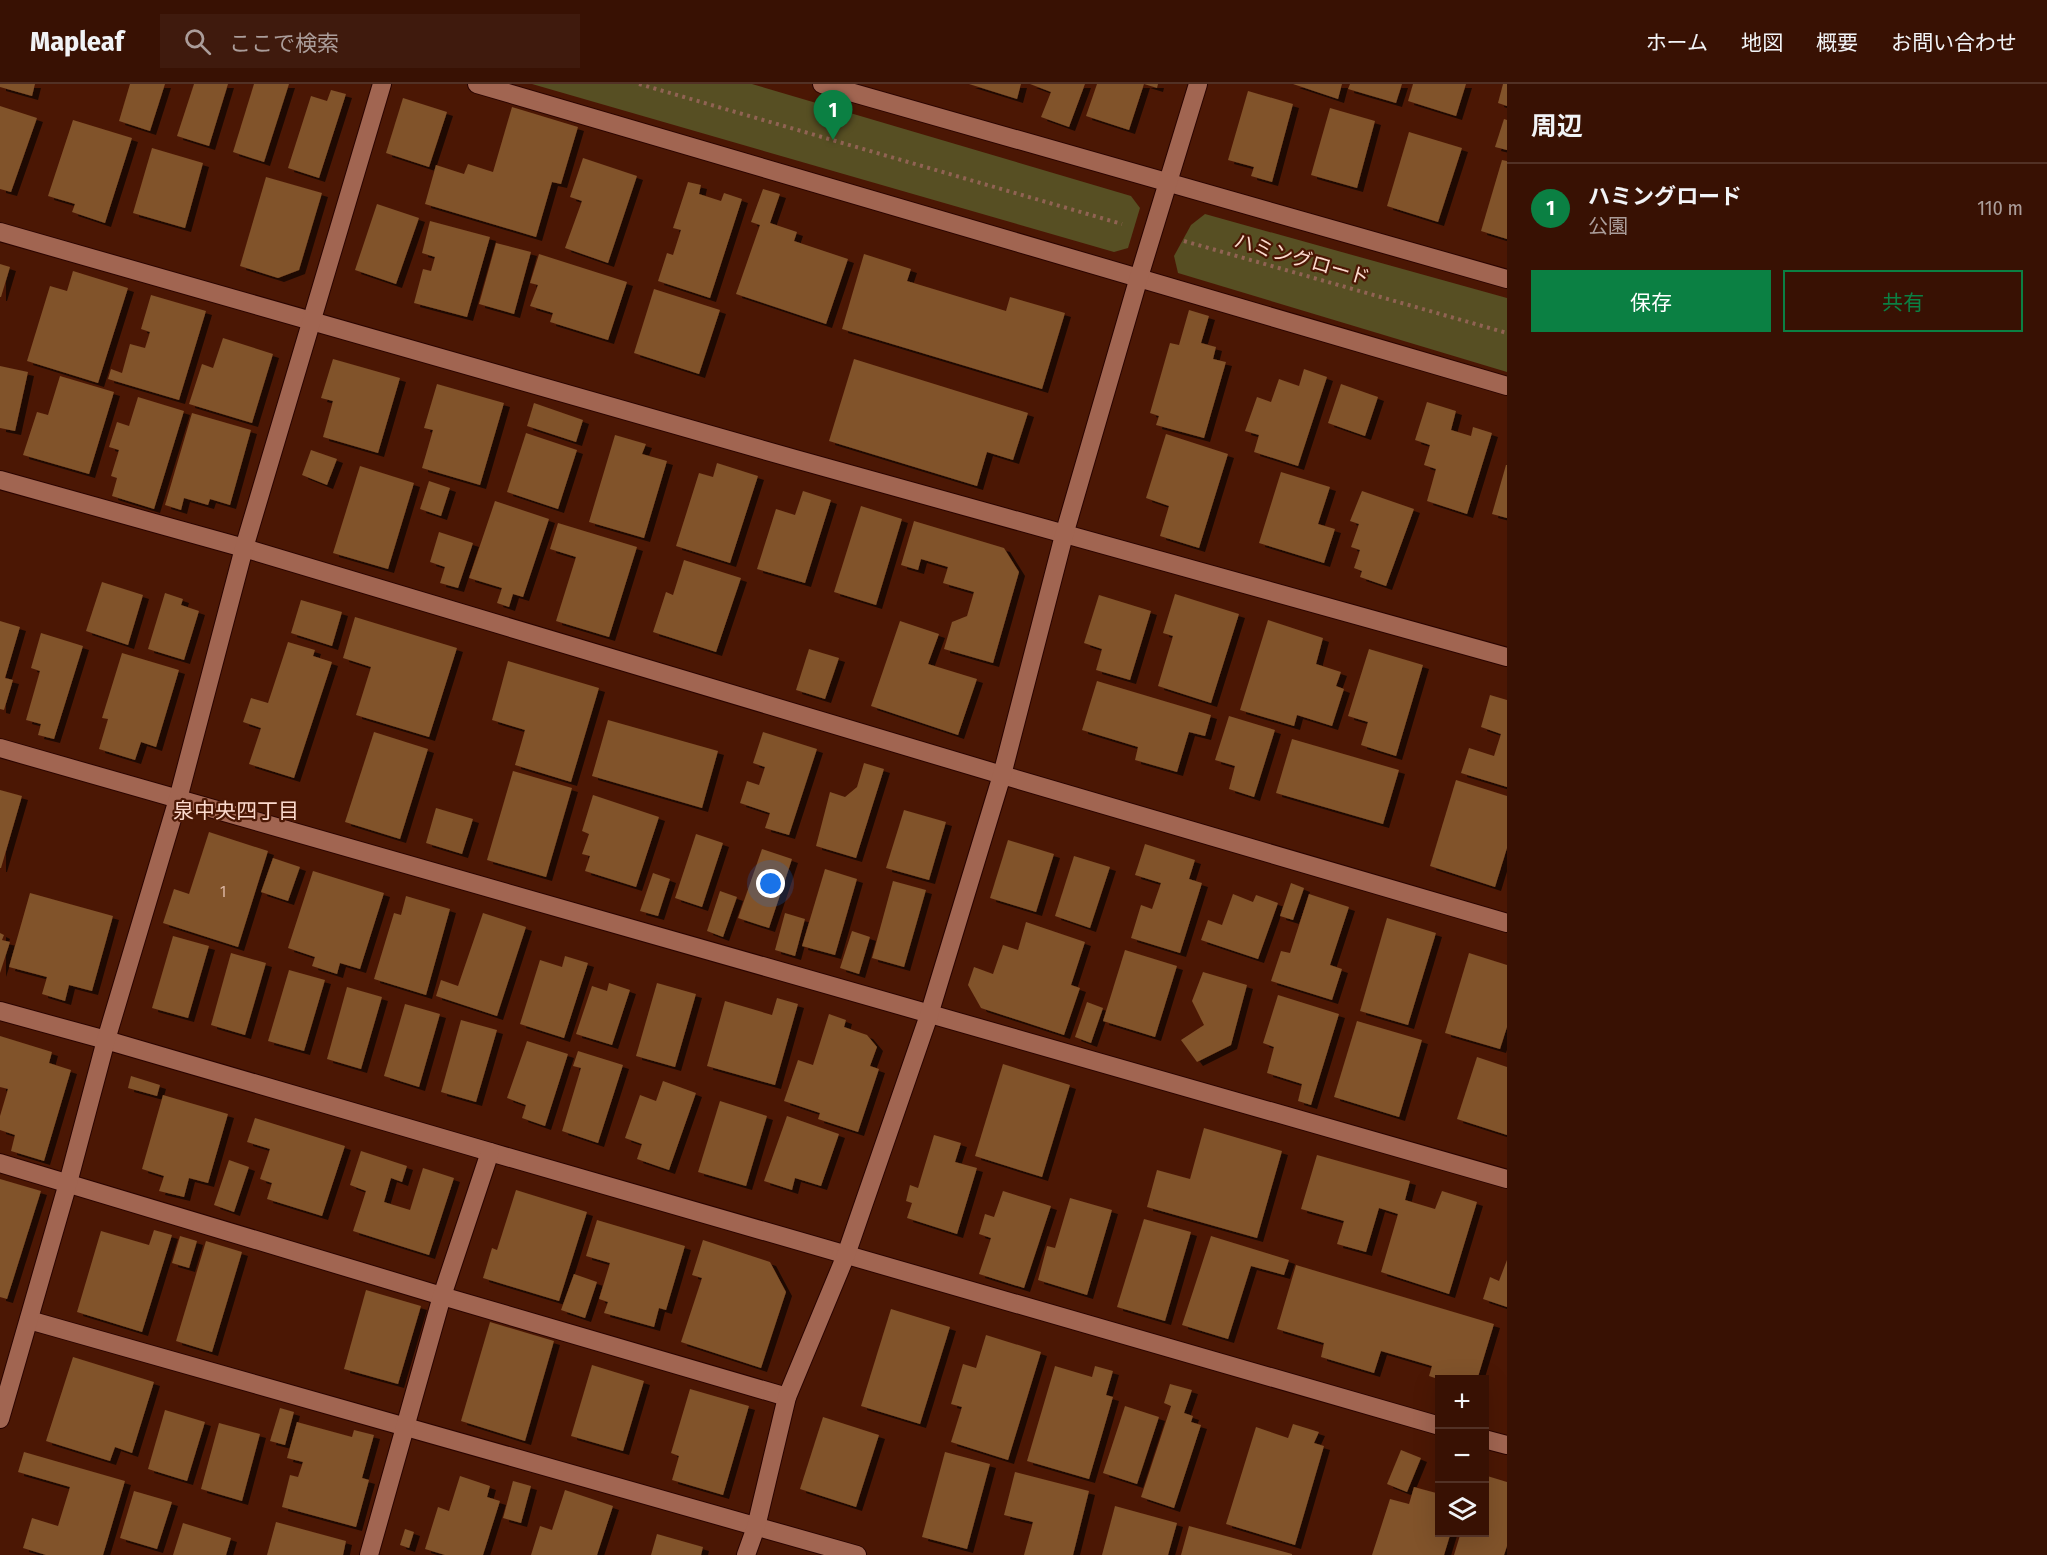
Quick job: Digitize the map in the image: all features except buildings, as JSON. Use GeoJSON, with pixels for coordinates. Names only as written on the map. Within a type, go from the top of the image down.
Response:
{"type":"FeatureCollection","features":[{"type":"Feature","properties":{"kind":"street"},"geometry":{"type":"LineString","coordinates":[[0,1419],[68,1183],[106,1040],[178,799],[244,548],[382,84]]}},
{"type":"Feature","properties":{"kind":"street"},"geometry":{"type":"LineString","coordinates":[[477,84],[1507,386]]}},
{"type":"Feature","properties":{"kind":"street"},"geometry":{"type":"LineString","coordinates":[[822,84],[1507,279]]}},
{"type":"Feature","properties":{"kind":"street"},"geometry":{"type":"LineString","coordinates":[[746,1555],[756,1527],[787,1397],[846,1255],[929,1015],[1002,775],[1064,535],[1198,84]]}},
{"type":"Feature","properties":{"kind":"street"},"geometry":{"type":"LineString","coordinates":[[0,232],[1064,535],[1507,657]]}},
{"type":"Feature","properties":{"kind":"street"},"geometry":{"type":"LineString","coordinates":[[0,480],[244,548],[1002,775],[1507,923]]}},
{"type":"Feature","properties":{"kind":"street"},"geometry":{"type":"LineString","coordinates":[[0,748],[1507,1179]]}},
{"type":"Feature","properties":{"kind":"street"},"geometry":{"type":"LineString","coordinates":[[0,1011],[1435,1425]]}},
{"type":"Feature","properties":{"kind":"street"},"geometry":{"type":"LineString","coordinates":[[369,1555],[442,1296],[490,1152]]}},
{"type":"Feature","properties":{"kind":"street"},"geometry":{"type":"LineString","coordinates":[[0,1163],[787,1397]]}},
{"type":"Feature","properties":{"kind":"street"},"geometry":{"type":"LineString","coordinates":[[29,1320],[857,1555]]}},
{"type":"Feature","properties":{"kind":"street"},"geometry":{"type":"LineString","coordinates":[[1489,1440],[1507,1445]]}},
{"type":"Feature","properties":{"kind":"path","name":"ハミングロード"},"geometry":{"type":"LineString","coordinates":[[639,84],[1507,333]]}},
{"type":"Feature","properties":{"kind":"shaded area"},"geometry":{"type":"Polygon","coordinates":[[[532,84],[752,84],[1131,196],[1140,208],[1128,248],[1114,252],[532,84]]]}},
{"type":"Feature","properties":{"kind":"shaded area"},"geometry":{"type":"Polygon","coordinates":[[[1205,214],[1507,298],[1507,372],[1178,273],[1174,256],[1191,225],[1205,214]]]}},
{"type":"Feature","properties":{"kind":"place","name":"ハミングロード"},"geometry":{"type":"Point","coordinates":[833,140]}},
{"type":"Feature","properties":{"kind":"district","name":"泉中央四丁目"},"geometry":{"type":"Point","coordinates":[236,811]}}]}
